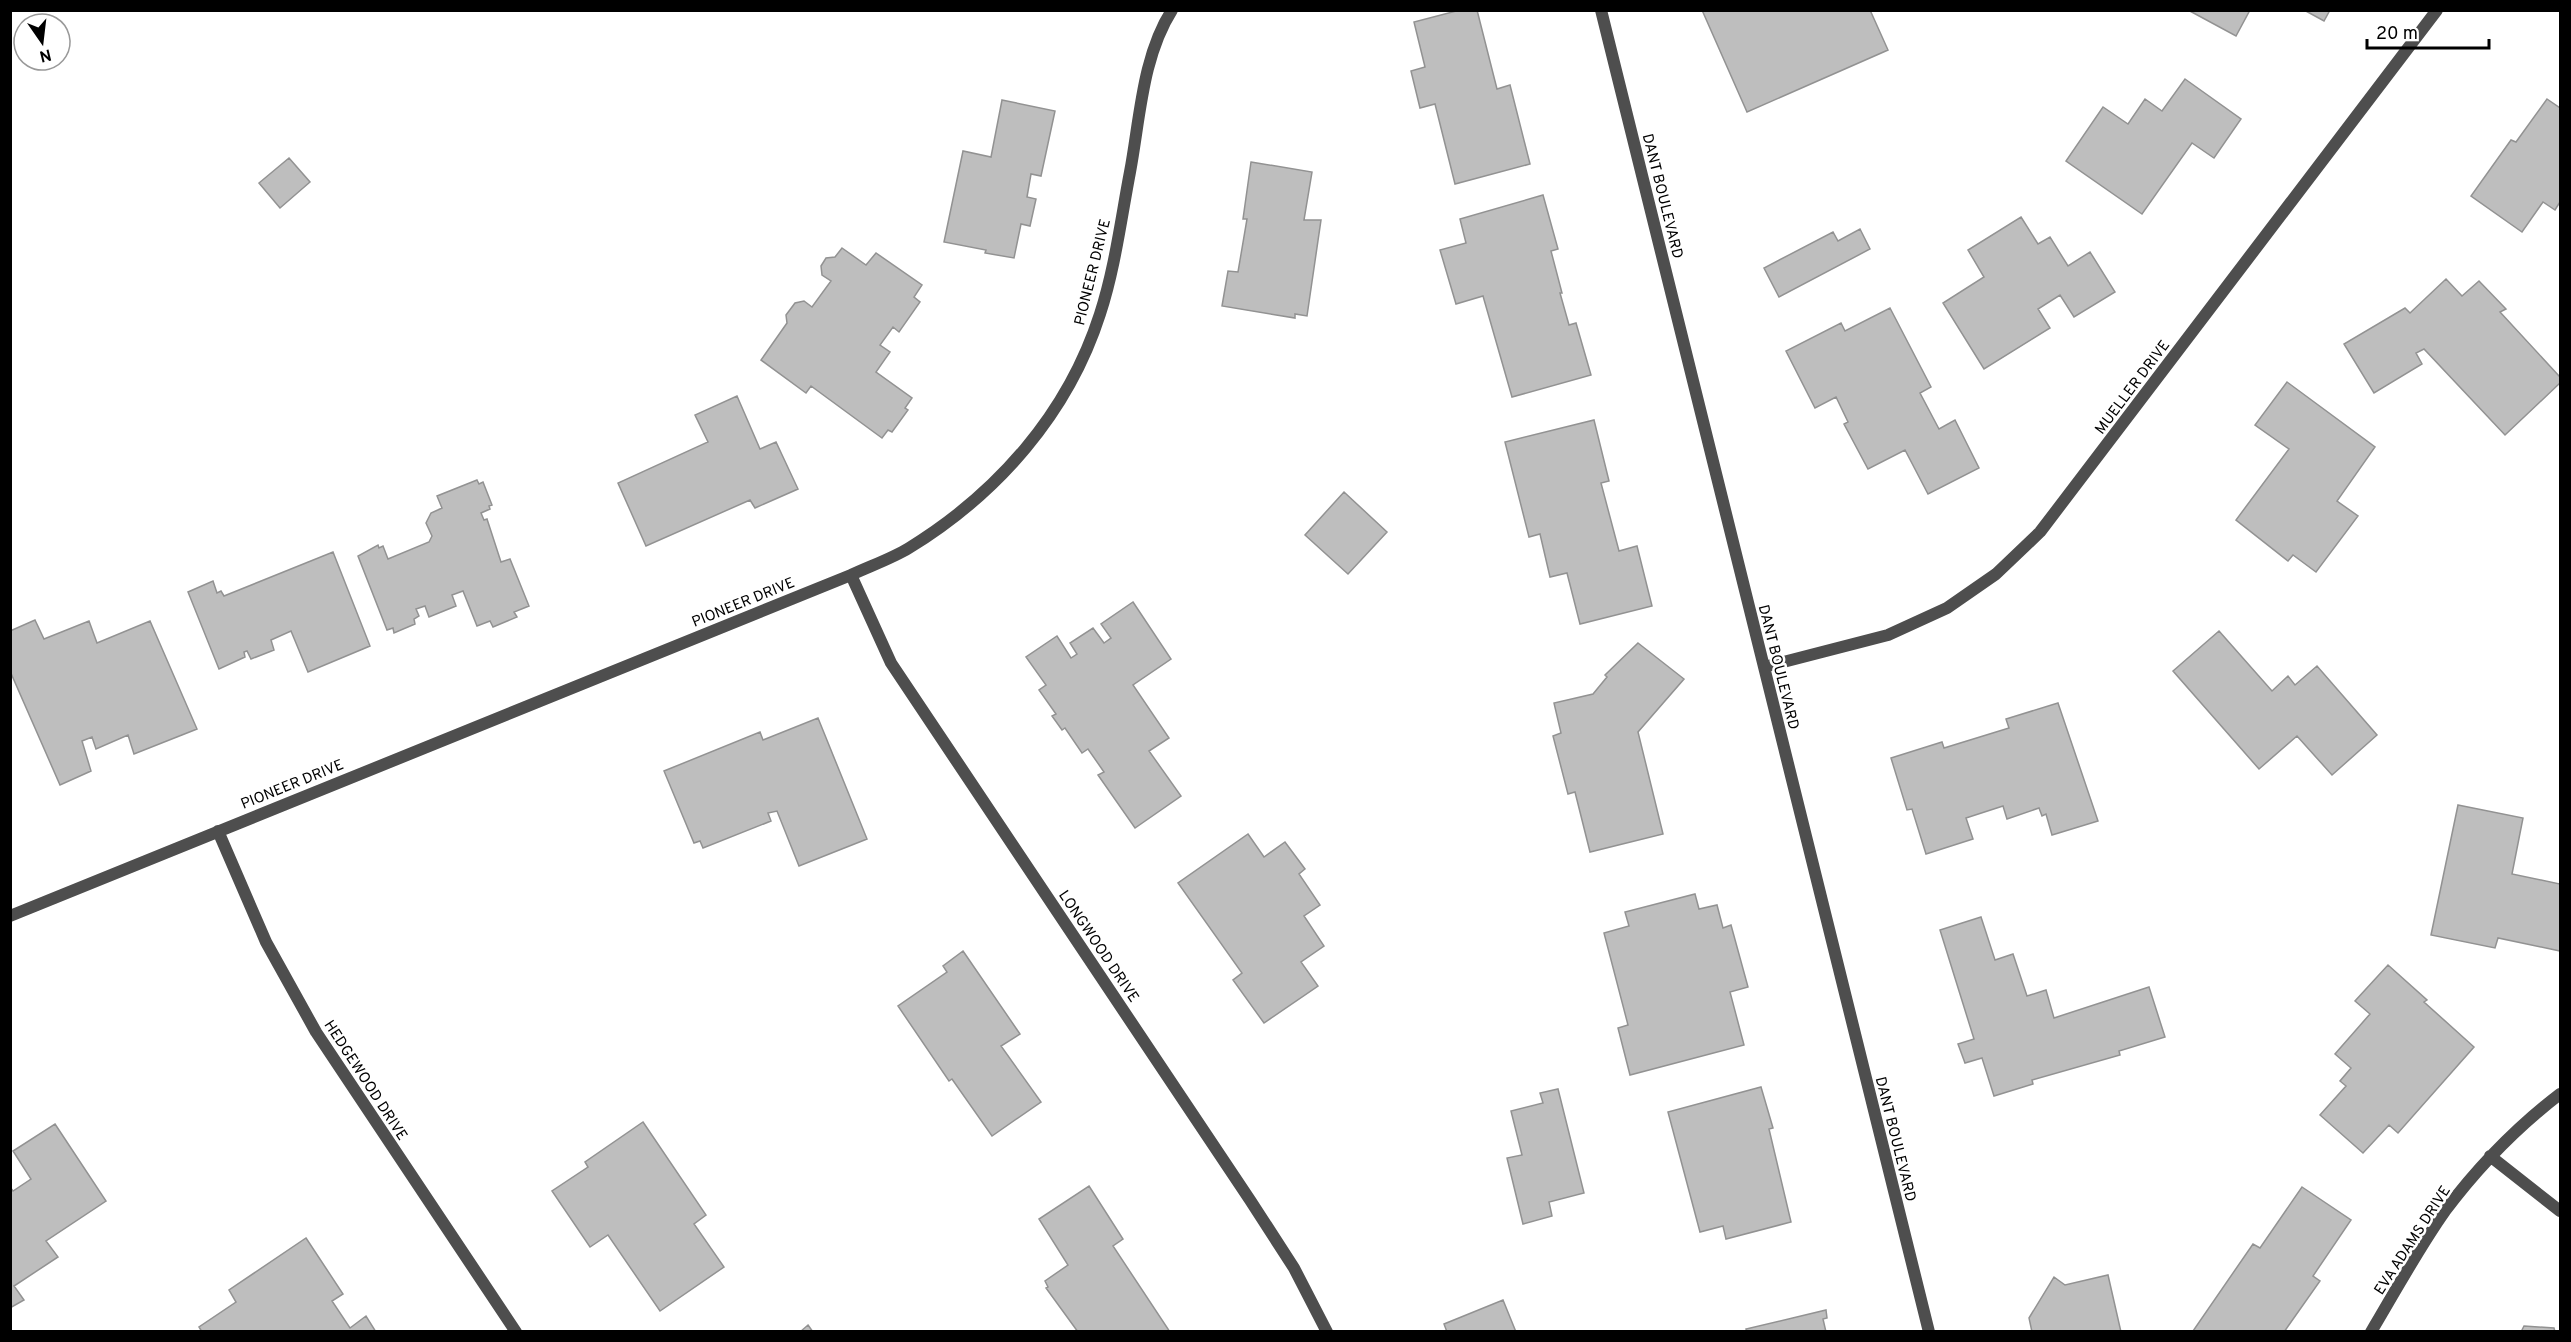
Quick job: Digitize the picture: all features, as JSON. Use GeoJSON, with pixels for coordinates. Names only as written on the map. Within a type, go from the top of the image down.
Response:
{"type":"FeatureCollection","features":[{"type":"Feature","properties":{"kind":"street","name":"PIONEER DRIVE"},"geometry":{"type":"LineString","coordinates":[[10,916],[851,575],[915,544],[957,516],[1002,477],[1042,429],[1076,374],[1100,315],[1114,259],[1151,56],[1172,10]]}},
{"type":"Feature","properties":{"kind":"street","name":"DANT BOULEVARD"},"geometry":{"type":"LineString","coordinates":[[1601,10],[1929,1332]]}},
{"type":"Feature","properties":{"kind":"street","name":"MUELLER DRIVE"},"geometry":{"type":"LineString","coordinates":[[1764,667],[1888,635],[1947,608],[1996,574],[2040,532],[2437,10]]}},
{"type":"Feature","properties":{"kind":"street","name":"LONGWOOD DRIVE"},"geometry":{"type":"LineString","coordinates":[[851,575],[891,663],[1251,1200],[1294,1268],[1327,1332]]}},
{"type":"Feature","properties":{"kind":"street","name":"HEDGEWOOD DRIVE"},"geometry":{"type":"LineString","coordinates":[[218,831],[266,942],[316,1032],[516,1332]]}},
{"type":"Feature","properties":{"kind":"street","name":"EVA ADAMS DRIVE"},"geometry":{"type":"LineString","coordinates":[[2371,1332],[2445,1211],[2490,1156],[2533,1114],[2560,1094]]}},
{"type":"Feature","properties":{"kind":"street"},"geometry":{"type":"LineString","coordinates":[[2490,1156],[2560,1211]]}},
{"type":"Feature","properties":{"kind":"building"},"geometry":{"type":"Polygon","coordinates":[[[1460,10],[1477,10],[1497,89],[1510,85],[1530,164],[1455,184],[1435,104],[1420,108],[1411,71],[1425,67],[1414,22],[1460,10]]]}},
{"type":"Feature","properties":{"kind":"building"},"geometry":{"type":"Polygon","coordinates":[[[1702,10],[1870,10],[1888,50],[1747,112],[1702,10]]]}},
{"type":"Feature","properties":{"kind":"building"},"geometry":{"type":"Polygon","coordinates":[[[2188,10],[2250,10],[2236,36],[2188,10]]]}},
{"type":"Feature","properties":{"kind":"building"},"geometry":{"type":"Polygon","coordinates":[[[2304,10],[2330,10],[2324,21],[2304,10]]]}},
{"type":"Feature","properties":{"kind":"building"},"geometry":{"type":"Polygon","coordinates":[[[2185,79],[2241,119],[2214,158],[2192,143],[2142,214],[2066,161],[2103,107],[2128,124],[2145,99],[2162,111],[2185,79]]]}},
{"type":"Feature","properties":{"kind":"building"},"geometry":{"type":"Polygon","coordinates":[[[2547,99],[2560,108],[2560,202],[2555,210],[2543,202],[2522,232],[2471,196],[2511,140],[2516,142],[2547,99]]]}},
{"type":"Feature","properties":{"kind":"building"},"geometry":{"type":"Polygon","coordinates":[[[1002,100],[1055,111],[1041,176],[1031,174],[1027,197],[1036,199],[1030,226],[1021,224],[1014,258],[944,242],[963,151],[991,157],[1002,100]]]}},
{"type":"Feature","properties":{"kind":"building"},"geometry":{"type":"Polygon","coordinates":[[[289,158],[310,182],[280,208],[259,183],[289,158]]]}},
{"type":"Feature","properties":{"kind":"building"},"geometry":{"type":"Polygon","coordinates":[[[1251,162],[1312,172],[1304,220],[1321,220],[1307,316],[1295,314],[1295,318],[1222,306],[1228,271],[1238,272],[1247,219],[1243,219],[1251,162]]]}},
{"type":"Feature","properties":{"kind":"building"},"geometry":{"type":"Polygon","coordinates":[[[1543,195],[1558,249],[1551,251],[1562,293],[1560,293],[1569,325],[1576,323],[1591,375],[1512,397],[1483,296],[1456,304],[1440,250],[1466,243],[1460,219],[1543,195]]]}},
{"type":"Feature","properties":{"kind":"building"},"geometry":{"type":"Polygon","coordinates":[[[2021,217],[2038,244],[2050,237],[2068,266],[2090,252],[2115,292],[2074,317],[2060,295],[2038,309],[2050,328],[1984,369],[1943,303],[1984,277],[1968,250],[2021,217]]]}},
{"type":"Feature","properties":{"kind":"building"},"geometry":{"type":"Polygon","coordinates":[[[1860,229],[1870,249],[1779,297],[1764,268],[1833,232],[1838,241],[1860,229]]]}},
{"type":"Feature","properties":{"kind":"building"},"geometry":{"type":"Polygon","coordinates":[[[842,248],[866,265],[876,253],[922,285],[914,297],[920,302],[899,332],[893,327],[880,345],[890,352],[876,372],[912,398],[905,408],[908,410],[892,432],[888,430],[882,438],[811,386],[806,393],[761,360],[787,323],[786,315],[795,303],[804,301],[812,307],[831,281],[822,275],[821,266],[826,258],[835,257],[842,248]]]}},
{"type":"Feature","properties":{"kind":"building"},"geometry":{"type":"Polygon","coordinates":[[[2446,279],[2462,296],[2479,281],[2506,309],[2500,312],[2560,377],[2560,383],[2505,435],[2424,349],[2416,353],[2422,364],[2374,393],[2344,344],[2405,308],[2410,313],[2446,279]]]}},
{"type":"Feature","properties":{"kind":"building"},"geometry":{"type":"Polygon","coordinates":[[[1890,308],[1931,387],[1920,393],[1939,429],[1955,420],[1979,468],[1928,494],[1905,450],[1868,469],[1844,424],[1848,422],[1836,397],[1815,408],[1786,351],[1841,323],[1845,331],[1890,308]]]}},
{"type":"Feature","properties":{"kind":"building"},"geometry":{"type":"Polygon","coordinates":[[[2287,382],[2375,447],[2337,501],[2358,516],[2316,572],[2293,555],[2288,561],[2236,520],[2289,449],[2255,425],[2287,382]]]}},
{"type":"Feature","properties":{"kind":"building"},"geometry":{"type":"Polygon","coordinates":[[[737,396],[760,449],[776,442],[798,489],[755,508],[750,500],[646,546],[618,483],[708,442],[695,415],[737,396]]]}},
{"type":"Feature","properties":{"kind":"building"},"geometry":{"type":"Polygon","coordinates":[[[1594,420],[1609,481],[1601,483],[1619,551],[1637,546],[1652,606],[1580,624],[1567,573],[1550,577],[1540,534],[1529,537],[1505,442],[1594,420]]]}},
{"type":"Feature","properties":{"kind":"building"},"geometry":{"type":"Polygon","coordinates":[[[477,480],[479,484],[483,482],[492,505],[489,506],[490,509],[481,513],[484,520],[487,519],[501,562],[510,559],[529,606],[514,612],[517,617],[493,627],[490,621],[477,626],[463,591],[452,595],[456,606],[429,617],[425,606],[416,609],[419,616],[414,619],[415,624],[394,633],[393,628],[387,630],[358,556],[378,545],[379,548],[383,546],[388,559],[429,542],[432,536],[426,523],[431,513],[442,508],[437,496],[477,480]]]}},
{"type":"Feature","properties":{"kind":"building"},"geometry":{"type":"Polygon","coordinates":[[[1344,492],[1387,532],[1348,574],[1305,535],[1344,492]]]}},
{"type":"Feature","properties":{"kind":"building"},"geometry":{"type":"Polygon","coordinates":[[[333,552],[370,646],[308,672],[291,631],[271,640],[274,650],[251,659],[247,651],[244,652],[245,657],[219,669],[188,592],[213,581],[217,593],[221,591],[224,596],[333,552]]]}},
{"type":"Feature","properties":{"kind":"building"},"geometry":{"type":"Polygon","coordinates":[[[1133,602],[1171,659],[1133,685],[1169,738],[1149,751],[1181,796],[1135,828],[1098,775],[1104,772],[1088,749],[1082,753],[1065,728],[1062,730],[1052,716],[1056,714],[1039,690],[1046,685],[1026,657],[1057,636],[1071,658],[1077,654],[1070,643],[1093,628],[1104,643],[1111,638],[1101,624],[1133,602]]]}},
{"type":"Feature","properties":{"kind":"building"},"geometry":{"type":"Polygon","coordinates":[[[35,620],[44,639],[89,621],[97,643],[150,621],[197,729],[134,754],[128,735],[96,749],[92,737],[82,741],[91,771],[60,785],[10,671],[10,631],[35,620]]]}},
{"type":"Feature","properties":{"kind":"building"},"geometry":{"type":"Polygon","coordinates":[[[2219,631],[2272,691],[2288,676],[2295,685],[2317,666],[2377,735],[2332,775],[2297,736],[2259,769],[2173,671],[2219,631]]]}},
{"type":"Feature","properties":{"kind":"building"},"geometry":{"type":"Polygon","coordinates":[[[1638,643],[1684,679],[1638,732],[1663,834],[1590,852],[1575,792],[1568,794],[1553,736],[1561,733],[1554,703],[1593,694],[1607,677],[1605,675],[1638,643]]]}},
{"type":"Feature","properties":{"kind":"building"},"geometry":{"type":"Polygon","coordinates":[[[2058,703],[2098,821],[2052,835],[2046,814],[2042,816],[2039,808],[2007,819],[2003,806],[1966,818],[1973,839],[1926,854],[1912,809],[1907,810],[1891,758],[1942,742],[1944,748],[2009,728],[2006,719],[2058,703]]]}},
{"type":"Feature","properties":{"kind":"building"},"geometry":{"type":"Polygon","coordinates":[[[818,718],[867,839],[799,866],[777,811],[768,813],[771,821],[703,848],[700,841],[694,843],[664,771],[760,732],[763,740],[818,718]]]}},
{"type":"Feature","properties":{"kind":"building"},"geometry":{"type":"Polygon","coordinates":[[[2458,805],[2523,818],[2512,874],[2560,884],[2560,951],[2498,938],[2495,948],[2431,935],[2458,805]]]}},
{"type":"Feature","properties":{"kind":"building"},"geometry":{"type":"Polygon","coordinates":[[[1248,834],[1264,857],[1285,842],[1305,869],[1299,874],[1320,905],[1304,916],[1324,946],[1301,962],[1318,986],[1264,1023],[1233,980],[1242,973],[1178,883],[1248,834]]]}},
{"type":"Feature","properties":{"kind":"building"},"geometry":{"type":"Polygon","coordinates":[[[1695,894],[1699,909],[1717,905],[1723,928],[1731,925],[1748,987],[1730,992],[1744,1045],[1630,1075],[1618,1028],[1628,1025],[1604,933],[1629,926],[1625,912],[1695,894]]]}},
{"type":"Feature","properties":{"kind":"building"},"geometry":{"type":"Polygon","coordinates":[[[1981,917],[1995,960],[2013,954],[2027,996],[2046,990],[2054,1018],[2149,987],[2165,1037],[2119,1051],[2120,1055],[2032,1080],[2033,1084],[1994,1096],[1982,1058],[1965,1063],[1958,1044],[1974,1039],[1940,930],[1981,917]]]}},
{"type":"Feature","properties":{"kind":"building"},"geometry":{"type":"Polygon","coordinates":[[[963,951],[1020,1034],[1001,1046],[1041,1102],[992,1136],[952,1079],[949,1081],[898,1006],[947,972],[943,966],[963,951]]]}},
{"type":"Feature","properties":{"kind":"building"},"geometry":{"type":"Polygon","coordinates":[[[2388,965],[2427,1000],[2424,1002],[2474,1047],[2398,1133],[2389,1125],[2363,1153],[2320,1115],[2346,1086],[2340,1081],[2351,1068],[2335,1054],[2370,1014],[2355,1001],[2388,965]]]}},
{"type":"Feature","properties":{"kind":"building"},"geometry":{"type":"Polygon","coordinates":[[[1761,1087],[1773,1128],[1769,1129],[1791,1222],[1726,1239],[1723,1226],[1700,1232],[1668,1112],[1761,1087]]]}},
{"type":"Feature","properties":{"kind":"building"},"geometry":{"type":"Polygon","coordinates":[[[1558,1089],[1584,1193],[1549,1202],[1552,1216],[1523,1224],[1507,1158],[1522,1155],[1511,1111],[1543,1103],[1540,1093],[1558,1089]]]}},
{"type":"Feature","properties":{"kind":"building"},"geometry":{"type":"Polygon","coordinates":[[[643,1122],[706,1215],[694,1224],[724,1267],[660,1311],[608,1235],[590,1247],[552,1191],[588,1167],[585,1162],[643,1122]]]}},
{"type":"Feature","properties":{"kind":"building"},"geometry":{"type":"Polygon","coordinates":[[[55,1124],[106,1201],[46,1241],[58,1257],[14,1286],[24,1300],[10,1308],[10,1187],[13,1191],[31,1179],[13,1151],[55,1124]]]}},
{"type":"Feature","properties":{"kind":"building"},"geometry":{"type":"Polygon","coordinates":[[[1089,1186],[1123,1239],[1113,1246],[1170,1332],[1078,1332],[1046,1288],[1048,1287],[1045,1281],[1068,1265],[1039,1219],[1089,1186]]]}},
{"type":"Feature","properties":{"kind":"building"},"geometry":{"type":"Polygon","coordinates":[[[2302,1187],[2351,1220],[2313,1276],[2320,1281],[2284,1332],[2193,1331],[2253,1244],[2260,1248],[2302,1187]]]}},
{"type":"Feature","properties":{"kind":"building"},"geometry":{"type":"Polygon","coordinates":[[[306,1238],[343,1294],[332,1301],[350,1328],[366,1316],[376,1332],[202,1332],[199,1327],[236,1302],[229,1290],[306,1238]]]}},
{"type":"Feature","properties":{"kind":"building"},"geometry":{"type":"Polygon","coordinates":[[[2108,1275],[2121,1332],[2032,1332],[2029,1318],[2054,1277],[2065,1285],[2108,1275]]]}},
{"type":"Feature","properties":{"kind":"building"},"geometry":{"type":"Polygon","coordinates":[[[1503,1300],[1516,1332],[1447,1332],[1444,1324],[1503,1300]]]}},
{"type":"Feature","properties":{"kind":"building"},"geometry":{"type":"Polygon","coordinates":[[[1826,1310],[1827,1318],[1823,1319],[1826,1332],[1747,1332],[1746,1329],[1826,1310]]]}},
{"type":"Feature","properties":{"kind":"building"},"geometry":{"type":"Polygon","coordinates":[[[808,1325],[813,1332],[800,1332],[808,1325]]]}},
{"type":"Feature","properties":{"kind":"building"},"geometry":{"type":"Polygon","coordinates":[[[2524,1326],[2554,1328],[2555,1332],[2521,1332],[2524,1326]]]}}]}
